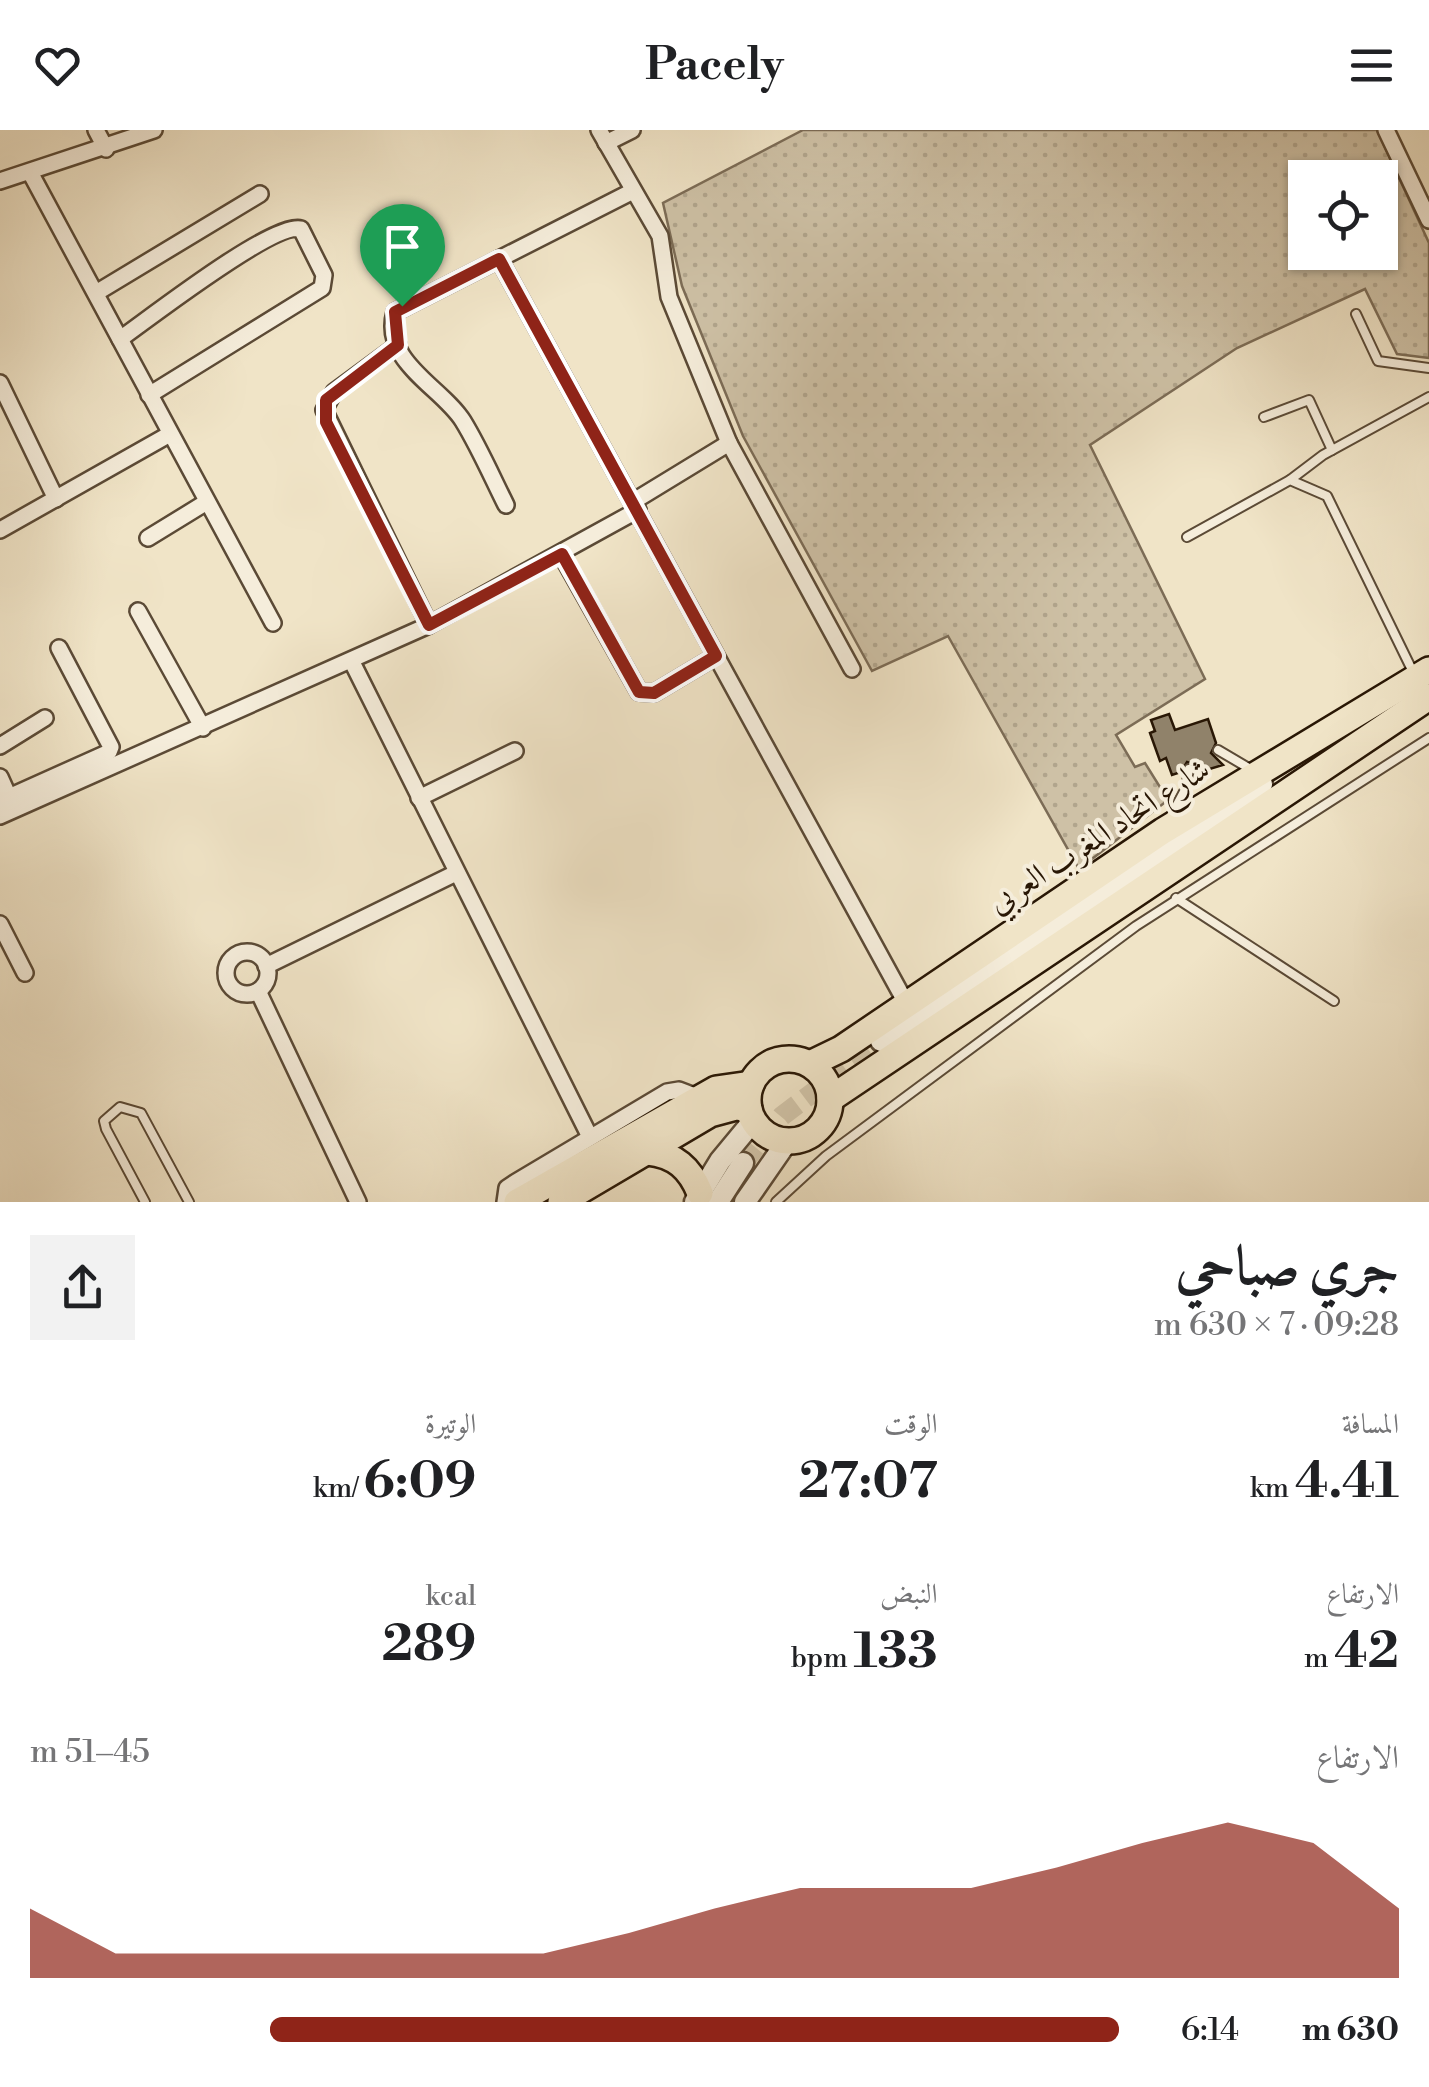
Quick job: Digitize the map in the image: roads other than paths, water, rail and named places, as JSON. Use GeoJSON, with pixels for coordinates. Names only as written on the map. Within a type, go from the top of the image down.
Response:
{"type":"FeatureCollection","features":[{"type":"Feature","properties":{"kind":"main road","name":"شارع اتحاد المغرب العربي"},"geometry":{"type":"LineString","coordinates":[[810,1064],[840,1050],[1256,772],[1425,686]]}},
{"type":"Feature","properties":{"kind":"main road","name":"شارع اتحاد المغرب العربي"},"geometry":{"type":"LineString","coordinates":[[830,1099],[1425,686]]}},
{"type":"Feature","properties":{"kind":"main road"},"geometry":{"type":"LineString","coordinates":[[517,1202],[716,1089],[751,1105],[768,1135],[788,1140],[818,1129],[830,1099],[827,1083],[810,1064],[776,1061],[751,1105]]}},
{"type":"Feature","properties":{"kind":"main road"},"geometry":{"type":"LineString","coordinates":[[562,1202],[722,1108],[751,1105]]}},
{"type":"Feature","properties":{"kind":"main road"},"geometry":{"type":"LineString","coordinates":[[648,1152],[675,1159],[695,1179],[704,1199]]}},
{"type":"Feature","properties":{"kind":"street"},"geometry":{"type":"LineString","coordinates":[[96,130],[106,149]]}},
{"type":"Feature","properties":{"kind":"street"},"geometry":{"type":"LineString","coordinates":[[0,181],[154,130]]}},
{"type":"Feature","properties":{"kind":"street"},"geometry":{"type":"LineString","coordinates":[[632,130],[602,136],[660,236],[669,296],[729,443],[852,668]]}},
{"type":"Feature","properties":{"kind":"street"},"geometry":{"type":"LineString","coordinates":[[1386,130],[1429,220]]}},
{"type":"Feature","properties":{"kind":"street"},"geometry":{"type":"LineString","coordinates":[[30,174],[205,503],[274,623]]}},
{"type":"Feature","properties":{"kind":"street"},"geometry":{"type":"LineString","coordinates":[[506,505],[456,411],[422,383],[398,345],[395,312],[633,191]]}},
{"type":"Feature","properties":{"kind":"street"},"geometry":{"type":"LineString","coordinates":[[96,294],[260,194]]}},
{"type":"Feature","properties":{"kind":"street"},"geometry":{"type":"LineString","coordinates":[[120,338],[261,242],[288,228],[301,230],[324,275],[322,288],[149,395]]}},
{"type":"Feature","properties":{"kind":"street"},"geometry":{"type":"LineString","coordinates":[[499,259],[906,1003]]}},
{"type":"Feature","properties":{"kind":"street"},"geometry":{"type":"LineString","coordinates":[[398,345],[334,392],[324,410],[429,625]]}},
{"type":"Feature","properties":{"kind":"street"},"geometry":{"type":"LineString","coordinates":[[0,383],[56,499]]}},
{"type":"Feature","properties":{"kind":"street"},"geometry":{"type":"LineString","coordinates":[[0,530],[170,434]]}},
{"type":"Feature","properties":{"kind":"street"},"geometry":{"type":"LineString","coordinates":[[0,816],[429,625],[562,554],[729,443]]}},
{"type":"Feature","properties":{"kind":"street"},"geometry":{"type":"LineString","coordinates":[[148,538],[205,503]]}},
{"type":"Feature","properties":{"kind":"street"},"geometry":{"type":"LineString","coordinates":[[562,554],[639,692],[654,693],[716,656]]}},
{"type":"Feature","properties":{"kind":"street"},"geometry":{"type":"LineString","coordinates":[[138,611],[203,728]]}},
{"type":"Feature","properties":{"kind":"street"},"geometry":{"type":"LineString","coordinates":[[0,777],[5,799],[109,752],[111,747],[58,648]]}},
{"type":"Feature","properties":{"kind":"street"},"geometry":{"type":"LineString","coordinates":[[352,662],[590,1136]]}},
{"type":"Feature","properties":{"kind":"street"},"geometry":{"type":"LineString","coordinates":[[880,1042],[1425,686]]}},
{"type":"Feature","properties":{"kind":"street"},"geometry":{"type":"LineString","coordinates":[[0,746],[45,718]]}},
{"type":"Feature","properties":{"kind":"street"},"geometry":{"type":"LineString","coordinates":[[419,798],[515,751]]}},
{"type":"Feature","properties":{"kind":"street"},"geometry":{"type":"LineString","coordinates":[[266,966],[456,873]]}},
{"type":"Feature","properties":{"kind":"street"},"geometry":{"type":"LineString","coordinates":[[0,924],[25,973]]}},
{"type":"Feature","properties":{"kind":"street"},"geometry":{"type":"LineString","coordinates":[[248,953],[266,966],[266,980],[258,991],[243,994],[230,986],[228,963],[248,953]]}},
{"type":"Feature","properties":{"kind":"street"},"geometry":{"type":"LineString","coordinates":[[258,991],[358,1202]]}},
{"type":"Feature","properties":{"kind":"street"},"geometry":{"type":"LineString","coordinates":[[504,1202],[507,1188],[667,1092],[680,1090],[700,1098]]}},
{"type":"Feature","properties":{"kind":"street"},"geometry":{"type":"LineString","coordinates":[[704,1199],[751,1105]]}},
{"type":"Feature","properties":{"kind":"street"},"geometry":{"type":"LineString","coordinates":[[744,1202],[788,1140]]}},
{"type":"Feature","properties":{"kind":"street"},"geometry":{"type":"LineString","coordinates":[[704,1199],[744,1162]]}},
{"type":"Feature","properties":{"kind":"lane"},"geometry":{"type":"LineString","coordinates":[[1356,314],[1378,360],[1429,368]]}},
{"type":"Feature","properties":{"kind":"lane"},"geometry":{"type":"LineString","coordinates":[[1187,537],[1429,397]]}},
{"type":"Feature","properties":{"kind":"lane"},"geometry":{"type":"LineString","coordinates":[[1264,416],[1309,400],[1332,450]]}},
{"type":"Feature","properties":{"kind":"lane"},"geometry":{"type":"LineString","coordinates":[[1290,480],[1327,496],[1425,686]]}},
{"type":"Feature","properties":{"kind":"lane"},"geometry":{"type":"LineString","coordinates":[[776,1202],[826,1156],[1176,898],[1429,738]]}},
{"type":"Feature","properties":{"kind":"lane"},"geometry":{"type":"LineString","coordinates":[[1218,750],[1256,772]]}},
{"type":"Feature","properties":{"kind":"lane"},"geometry":{"type":"LineString","coordinates":[[1162,832],[1186,788],[1189,769]]}},
{"type":"Feature","properties":{"kind":"lane"},"geometry":{"type":"LineString","coordinates":[[1176,898],[1334,1001]]}},
{"type":"Feature","properties":{"kind":"lane"},"geometry":{"type":"LineString","coordinates":[[144,1202],[106,1129],[104,1120],[120,1107],[141,1113],[189,1202]]}},
{"type":"Feature","properties":{"kind":"tunnel"},"geometry":{"type":"LineString","coordinates":[[743,1163],[782,1116],[881,1041]]}}]}
